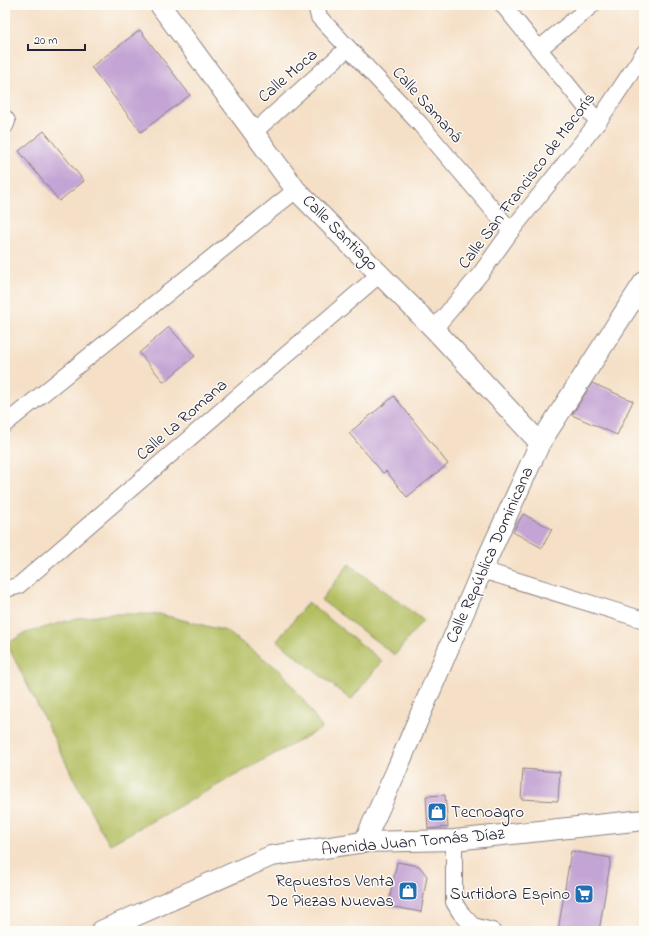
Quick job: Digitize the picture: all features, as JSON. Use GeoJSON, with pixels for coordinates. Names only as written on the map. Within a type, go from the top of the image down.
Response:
{"type":"FeatureCollection","features":[{"type":"Feature","properties":{"kind":"street","name":"Calle Santiago"},"geometry":{"type":"LineString","coordinates":[[160,5],[296,190],[434,329],[540,443]]}},
{"type":"Feature","properties":{"kind":"street","name":"Calle Samaná"},"geometry":{"type":"LineString","coordinates":[[316,5],[319,17],[420,124],[511,231]]}},
{"type":"Feature","properties":{"kind":"street"},"geometry":{"type":"LineString","coordinates":[[503,5],[598,122]]}},
{"type":"Feature","properties":{"kind":"street"},"geometry":{"type":"LineString","coordinates":[[539,49],[592,5]]}},
{"type":"Feature","properties":{"kind":"street","name":"Calle Moca"},"geometry":{"type":"LineString","coordinates":[[254,132],[348,48]]}},
{"type":"Feature","properties":{"kind":"street","name":"Calle San Francisco de Macorís"},"geometry":{"type":"LineString","coordinates":[[434,329],[481,273],[511,231],[598,122],[644,53]]}},
{"type":"Feature","properties":{"kind":"street"},"geometry":{"type":"LineString","coordinates":[[5,118],[5,126]]}},
{"type":"Feature","properties":{"kind":"street"},"geometry":{"type":"LineString","coordinates":[[5,424],[296,190]]}},
{"type":"Feature","properties":{"kind":"street","name":"Calle La Romana"},"geometry":{"type":"LineString","coordinates":[[5,589],[18,586],[380,274]]}},
{"type":"Feature","properties":{"kind":"street","name":"Calle República Dominicana"},"geometry":{"type":"LineString","coordinates":[[364,842],[397,769],[482,570],[540,443],[644,282]]}},
{"type":"Feature","properties":{"kind":"street"},"geometry":{"type":"LineString","coordinates":[[482,570],[644,620]]}},
{"type":"Feature","properties":{"kind":"street","name":"Avenida Juan Tomás Díaz"},"geometry":{"type":"LineString","coordinates":[[101,931],[271,856],[364,842],[454,840],[644,820]]}},
{"type":"Feature","properties":{"kind":"street"},"geometry":{"type":"LineString","coordinates":[[454,840],[454,902],[460,912],[473,926],[492,931]]}},
{"type":"Feature","properties":{"kind":"green space"},"geometry":{"type":"Polygon","coordinates":[[[349,564],[423,620],[395,655],[321,600],[349,564]]]}},
{"type":"Feature","properties":{"kind":"green space"},"geometry":{"type":"Polygon","coordinates":[[[308,602],[382,661],[351,700],[277,641],[308,602]]]}},
{"type":"Feature","properties":{"kind":"green space"},"geometry":{"type":"Polygon","coordinates":[[[111,614],[159,614],[226,631],[281,671],[307,705],[322,728],[110,844],[79,789],[7,644],[23,634],[77,618],[111,614]]]}},
{"type":"Feature","properties":{"kind":"building"},"geometry":{"type":"Polygon","coordinates":[[[140,30],[190,95],[141,132],[91,67],[140,30]]]}},
{"type":"Feature","properties":{"kind":"building"},"geometry":{"type":"Polygon","coordinates":[[[44,131],[84,181],[59,201],[19,151],[44,131]]]}},
{"type":"Feature","properties":{"kind":"building"},"geometry":{"type":"Polygon","coordinates":[[[169,327],[195,356],[164,382],[139,353],[169,327]]]}},
{"type":"Feature","properties":{"kind":"building"},"geometry":{"type":"Polygon","coordinates":[[[592,383],[633,401],[617,435],[572,415],[592,383]]]}},
{"type":"Feature","properties":{"kind":"building"},"geometry":{"type":"Polygon","coordinates":[[[394,396],[448,464],[407,497],[386,471],[383,473],[349,433],[394,396]]]}},
{"type":"Feature","properties":{"kind":"building"},"geometry":{"type":"Polygon","coordinates":[[[523,514],[552,529],[542,548],[513,532],[523,514]]]}},
{"type":"Feature","properties":{"kind":"building"},"geometry":{"type":"Polygon","coordinates":[[[523,769],[560,772],[558,801],[521,799],[523,769]]]}},
{"type":"Feature","properties":{"kind":"building","name":"Tecnoagro"},"geometry":{"type":"Polygon","coordinates":[[[445,795],[448,827],[428,829],[426,796],[445,795]]]}},
{"type":"Feature","properties":{"kind":"building","name":"Surtidora Espino"},"geometry":{"type":"Polygon","coordinates":[[[571,851],[611,858],[599,931],[558,931],[571,851]]]}},
{"type":"Feature","properties":{"kind":"building","name":"Repuestos Venta De Piezas Nuevas"},"geometry":{"type":"Polygon","coordinates":[[[397,862],[419,866],[427,876],[421,912],[388,906],[397,862]]]}},
{"type":"Feature","properties":{"kind":"place","name":"Tecnoagro"},"geometry":{"type":"Point","coordinates":[437,812]}},
{"type":"Feature","properties":{"kind":"place","name":"Repuestos Venta De Piezas Nuevas"},"geometry":{"type":"Point","coordinates":[408,891]}},
{"type":"Feature","properties":{"kind":"place","name":"Surtidora Espino"},"geometry":{"type":"Point","coordinates":[584,894]}}]}
